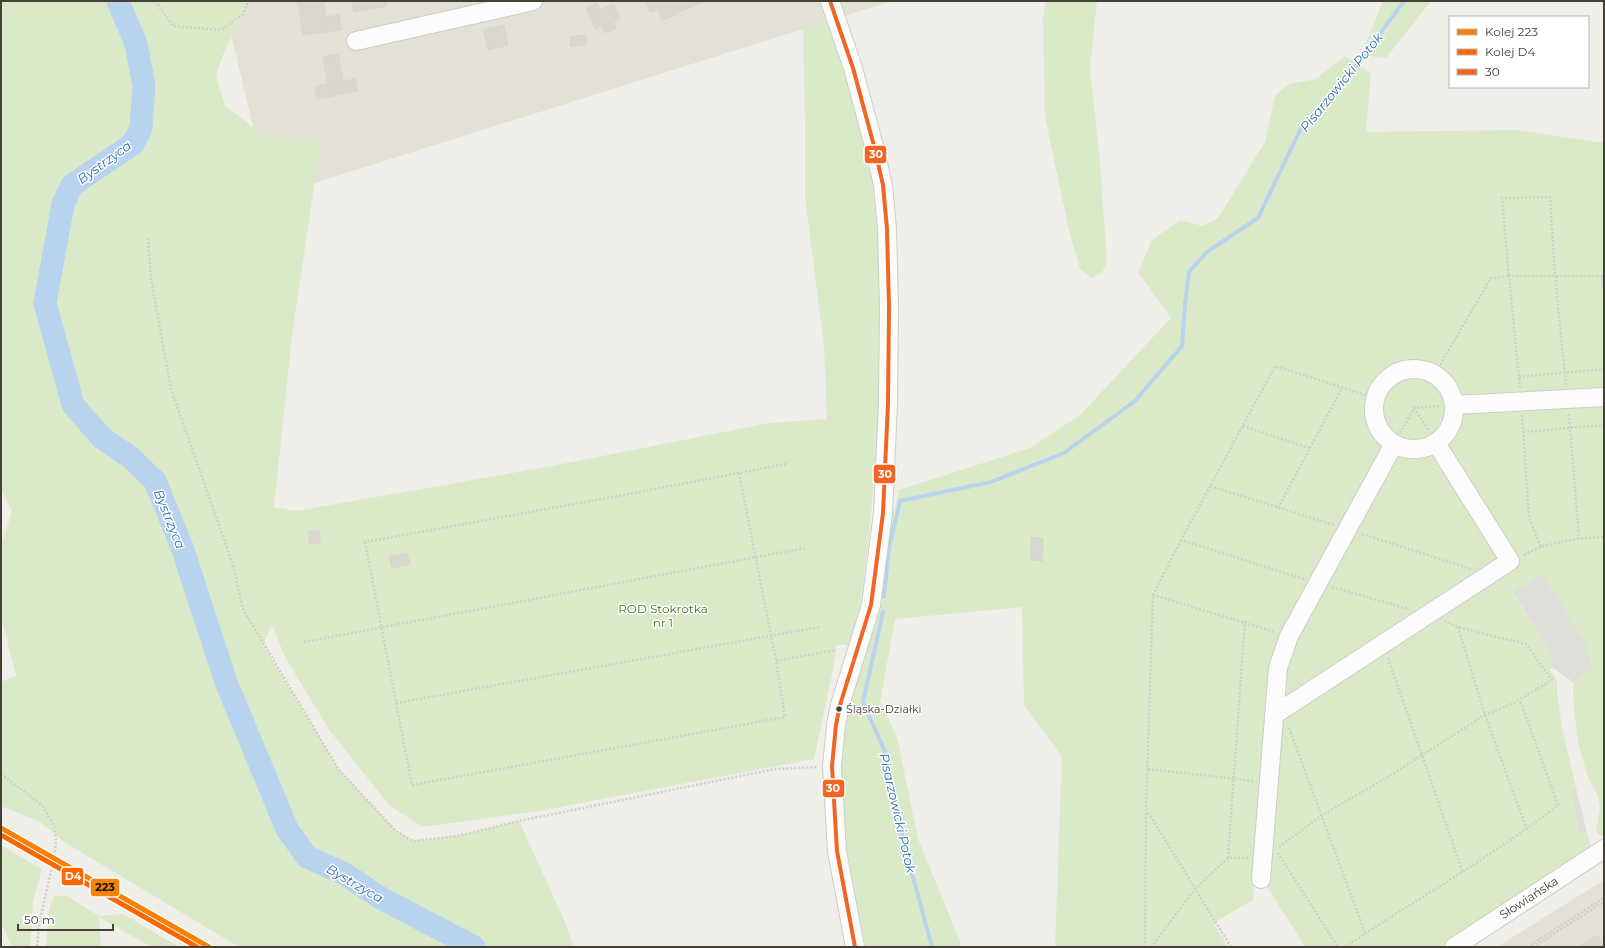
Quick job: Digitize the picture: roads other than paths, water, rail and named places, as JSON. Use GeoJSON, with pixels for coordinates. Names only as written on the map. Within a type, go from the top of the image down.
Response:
{"type":"FeatureCollection","features":[{"type":"Feature","properties":{"kind":"street"},"geometry":{"type":"LineString","coordinates":[[356,41],[533,1]]}},
{"type":"Feature","properties":{"kind":"street"},"geometry":{"type":"LineString","coordinates":[[830,1],[853,68],[874,146],[883,185],[887,228],[889,307],[888,403],[883,513],[871,605],[840,705],[836,725],[832,766],[837,851],[854,947]]}},
{"type":"Feature","properties":{"kind":"street"},"geometry":{"type":"LineString","coordinates":[[1408,370],[1424,370],[1438,377],[1449,389],[1454,405],[1454,415],[1451,426],[1445,435],[1436,443],[1423,448],[1408,449],[1394,444],[1386,438],[1376,421],[1374,412],[1375,398],[1381,387],[1392,376],[1408,370]]}},
{"type":"Feature","properties":{"kind":"street"},"geometry":{"type":"LineString","coordinates":[[1454,405],[1604,397]]}},
{"type":"Feature","properties":{"kind":"street"},"geometry":{"type":"LineString","coordinates":[[1278,712],[1510,561],[1436,443]]}},
{"type":"Feature","properties":{"kind":"street"},"geometry":{"type":"LineString","coordinates":[[1261,879],[1268,783],[1278,712],[1278,668],[1289,636],[1394,444]]}},
{"type":"Feature","properties":{"kind":"street","name":"Słowiańska"},"geometry":{"type":"LineString","coordinates":[[1454,947],[1604,849]]}},
{"type":"Feature","properties":{"kind":"waterway","name":"Bystrzyca"},"geometry":{"type":"LineString","coordinates":[[118,1],[136,44],[144,86],[141,128],[133,144],[72,185],[63,204],[45,303],[73,405],[102,438],[130,457],[155,481],[182,547],[226,682],[287,829],[307,857],[345,874],[379,897],[474,947]]}},
{"type":"Feature","properties":{"kind":"waterway","name":"Pisarzowicki Potok"},"geometry":{"type":"LineString","coordinates":[[884,597],[889,548],[900,501],[991,482],[1064,453],[1135,401],[1182,346],[1189,272],[1207,252],[1258,218],[1303,124],[1347,78],[1404,1]]}},
{"type":"Feature","properties":{"kind":"waterway","name":"Pisarzowicki Potok"},"geometry":{"type":"LineString","coordinates":[[883,612],[863,702],[886,754],[903,840],[932,947]]}},
{"type":"Feature","properties":{"kind":"railway"},"geometry":{"type":"LineString","coordinates":[[1,942],[3,947]]}},
{"type":"Feature","properties":{"kind":"rail line","name":"223"},"geometry":{"type":"LineString","coordinates":[[1,828],[209,947]]}},
{"type":"Feature","properties":{"kind":"rail line","name":"D4"},"geometry":{"type":"LineString","coordinates":[[1,835],[197,947]]}},
{"type":"Feature","properties":{"kind":"place","name":"Śląska-Działki"},"geometry":{"type":"Point","coordinates":[839,709]}},
{"type":"Feature","properties":{"kind":"park label","name":"ROD Stokrotka nr 1"},"geometry":{"type":"Point","coordinates":[663,616]}}]}
